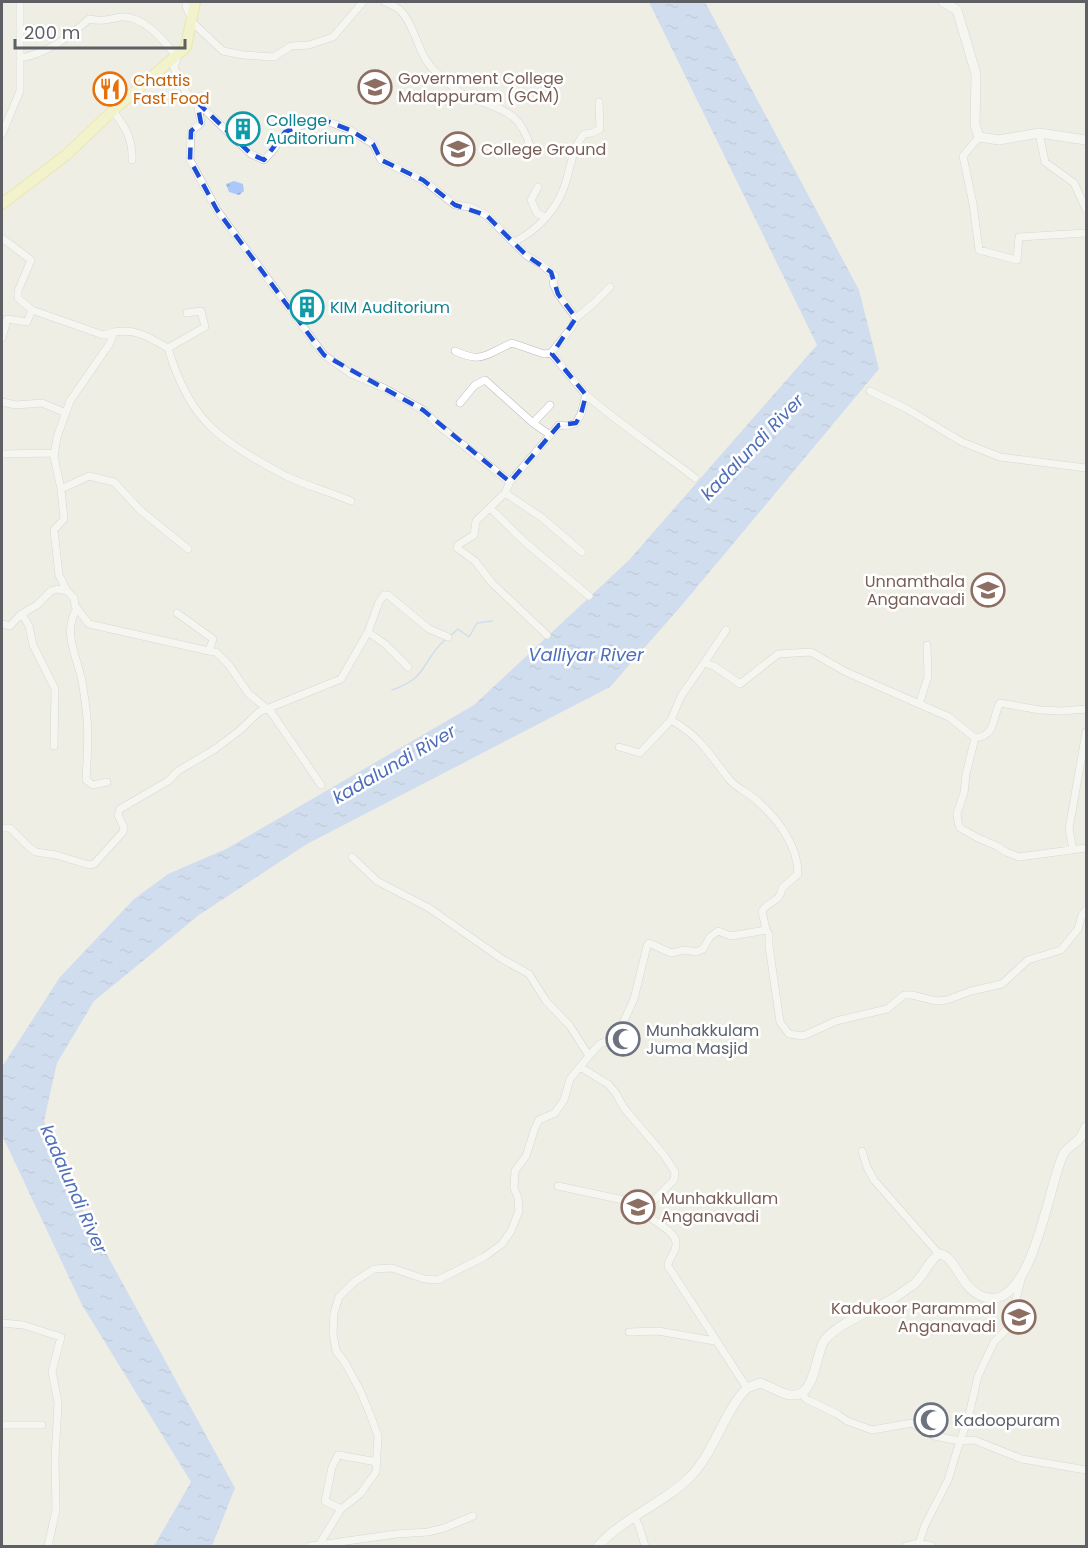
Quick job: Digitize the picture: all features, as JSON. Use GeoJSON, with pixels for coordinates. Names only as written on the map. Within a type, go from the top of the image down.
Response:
{"type":"FeatureCollection","features":[{"type":"Feature","properties":{"kind":"main road"},"geometry":{"type":"LineString","coordinates":[[2,204],[66,155],[112,111],[177,57],[186,47],[195,2]]}},
{"type":"Feature","properties":{"kind":"main road"},"geometry":{"type":"LineString","coordinates":[[943,2],[957,10],[976,74],[975,125],[979,137],[999,140],[1039,133],[1086,140]]}},
{"type":"Feature","properties":{"kind":"main road"},"geometry":{"type":"LineString","coordinates":[[598,1546],[634,1516],[690,1477],[747,1388],[760,1383],[784,1393],[797,1395],[802,1393],[812,1376],[821,1347],[828,1337],[916,1282],[934,1257],[939,1254],[948,1257],[964,1282],[975,1293],[985,1297],[995,1299],[1021,1280],[1064,1153],[1083,1138],[1086,1127]]}},
{"type":"Feature","properties":{"kind":"street"},"geometry":{"type":"LineString","coordinates":[[2,134],[20,91],[20,2]]}},
{"type":"Feature","properties":{"kind":"street"},"geometry":{"type":"LineString","coordinates":[[186,2],[191,20],[223,51],[258,57],[274,57],[291,46],[309,45],[333,37],[363,2]]}},
{"type":"Feature","properties":{"kind":"street"},"geometry":{"type":"LineString","coordinates":[[385,2],[400,10],[415,34],[424,60],[461,93],[513,114],[527,134],[531,148]]}},
{"type":"Feature","properties":{"kind":"street"},"geometry":{"type":"LineString","coordinates":[[21,58],[33,56],[60,43],[89,19],[100,22],[122,17],[134,18],[149,28],[177,57],[174,68],[185,91],[251,154],[264,160],[285,132],[302,125],[324,120],[350,130],[373,144],[381,160],[423,180],[455,205],[470,207],[486,215],[527,256],[555,276],[553,283],[558,294],[576,318]]}},
{"type":"Feature","properties":{"kind":"street"},"geometry":{"type":"LineString","coordinates":[[196,102],[201,123],[191,131],[190,160],[217,210],[324,355],[351,374],[384,388],[423,410],[439,426],[510,482]]}},
{"type":"Feature","properties":{"kind":"street"},"geometry":{"type":"LineString","coordinates":[[514,242],[529,234],[555,207],[578,141],[584,134],[600,129],[599,102]]}},
{"type":"Feature","properties":{"kind":"street"},"geometry":{"type":"LineString","coordinates":[[112,111],[125,126],[133,148],[132,160]]}},
{"type":"Feature","properties":{"kind":"street"},"geometry":{"type":"LineString","coordinates":[[1039,133],[1045,162],[1074,183],[1086,209]]}},
{"type":"Feature","properties":{"kind":"street"},"geometry":{"type":"LineString","coordinates":[[979,137],[963,156],[973,204],[979,250],[1017,260],[1019,237],[1086,234]]}},
{"type":"Feature","properties":{"kind":"street"},"geometry":{"type":"LineString","coordinates":[[538,188],[531,200],[537,213],[545,217]]}},
{"type":"Feature","properties":{"kind":"street"},"geometry":{"type":"LineString","coordinates":[[2,238],[31,260],[18,291],[18,298],[32,310],[103,335],[126,330],[141,333],[168,348],[187,395],[209,425],[247,453],[288,477],[351,501]]}},
{"type":"Feature","properties":{"kind":"street"},"geometry":{"type":"LineString","coordinates":[[455,351],[477,359],[512,343],[544,354],[551,353],[572,327],[576,318],[610,287]]}},
{"type":"Feature","properties":{"kind":"street"},"geometry":{"type":"LineString","coordinates":[[2,338],[7,319],[27,322],[32,310]]}},
{"type":"Feature","properties":{"kind":"street"},"geometry":{"type":"LineString","coordinates":[[168,348],[205,327],[201,311],[187,313]]}},
{"type":"Feature","properties":{"kind":"street"},"geometry":{"type":"LineString","coordinates":[[114,332],[110,343],[70,401],[57,437],[53,455],[62,489],[64,519],[54,530],[59,575],[67,591],[74,598],[77,609],[89,624],[216,652],[229,665],[248,693],[271,712],[321,785]]}},
{"type":"Feature","properties":{"kind":"street"},"geometry":{"type":"LineString","coordinates":[[551,353],[586,395],[627,429],[644,439],[695,478]]}},
{"type":"Feature","properties":{"kind":"street"},"geometry":{"type":"LineString","coordinates":[[460,403],[475,385],[485,380],[533,423],[550,435]]}},
{"type":"Feature","properties":{"kind":"street"},"geometry":{"type":"LineString","coordinates":[[870,392],[907,409],[962,442],[1000,457],[1086,468]]}},
{"type":"Feature","properties":{"kind":"street"},"geometry":{"type":"LineString","coordinates":[[547,635],[492,583],[475,561],[457,548],[474,535],[476,521],[505,493],[510,482],[559,424],[567,426],[576,423],[586,395]]}},
{"type":"Feature","properties":{"kind":"street"},"geometry":{"type":"LineString","coordinates":[[2,402],[16,405],[42,403],[66,413]]}},
{"type":"Feature","properties":{"kind":"street"},"geometry":{"type":"LineString","coordinates":[[533,423],[550,405]]}},
{"type":"Feature","properties":{"kind":"street"},"geometry":{"type":"LineString","coordinates":[[2,454],[53,455]]}},
{"type":"Feature","properties":{"kind":"street"},"geometry":{"type":"LineString","coordinates":[[62,489],[89,476],[114,482],[140,510],[188,549]]}},
{"type":"Feature","properties":{"kind":"street"},"geometry":{"type":"LineString","coordinates":[[505,493],[541,517],[582,552]]}},
{"type":"Feature","properties":{"kind":"street"},"geometry":{"type":"LineString","coordinates":[[490,508],[527,544],[589,596]]}},
{"type":"Feature","properties":{"kind":"street"},"geometry":{"type":"LineString","coordinates":[[2,624],[10,626],[51,591],[58,589],[67,591]]}},
{"type":"Feature","properties":{"kind":"street"},"geometry":{"type":"LineString","coordinates":[[2,828],[10,828],[36,852],[56,855],[89,865],[94,864],[123,832],[124,828],[117,815],[120,809],[168,781],[178,771],[215,749],[239,731],[252,717],[267,708],[340,679],[368,632],[378,602],[386,594],[429,629],[448,637]]}},
{"type":"Feature","properties":{"kind":"street"},"geometry":{"type":"LineString","coordinates":[[77,609],[72,617],[70,631],[72,649],[82,679],[88,721],[86,780],[93,784],[107,782]]}},
{"type":"Feature","properties":{"kind":"street"},"geometry":{"type":"LineString","coordinates":[[177,613],[213,639],[209,651]]}},
{"type":"Feature","properties":{"kind":"street"},"geometry":{"type":"LineString","coordinates":[[22,614],[30,626],[33,645],[55,689],[54,746]]}},
{"type":"Feature","properties":{"kind":"street"},"geometry":{"type":"LineString","coordinates":[[619,747],[640,753],[670,720],[681,696],[726,630]]}},
{"type":"Feature","properties":{"kind":"street"},"geometry":{"type":"LineString","coordinates":[[368,632],[385,644],[408,667]]}},
{"type":"Feature","properties":{"kind":"street"},"geometry":{"type":"LineString","coordinates":[[919,704],[928,677],[927,645]]}},
{"type":"Feature","properties":{"kind":"street"},"geometry":{"type":"LineString","coordinates":[[704,663],[714,666],[740,684],[778,654],[811,652],[846,672],[949,717],[975,738],[984,737],[989,732],[1000,703],[1040,710],[1086,709]]}},
{"type":"Feature","properties":{"kind":"street"},"geometry":{"type":"LineString","coordinates":[[670,720],[689,731],[715,760],[730,782],[756,799],[780,824],[788,839],[798,874],[782,888],[782,895],[764,907],[762,911],[770,939],[769,946],[780,1022],[789,1034],[796,1036],[812,1033],[849,1017],[879,1012],[904,995],[936,1001],[947,1000],[971,991],[1002,984],[1028,960],[1061,950],[1078,929],[1086,910]]}},
{"type":"Feature","properties":{"kind":"street"},"geometry":{"type":"LineString","coordinates":[[1073,850],[1070,830],[1086,732]]}},
{"type":"Feature","properties":{"kind":"street"},"geometry":{"type":"LineString","coordinates":[[975,738],[964,793],[957,813],[960,828],[1019,857],[1086,848]]}},
{"type":"Feature","properties":{"kind":"street"},"geometry":{"type":"LineString","coordinates":[[352,857],[377,881],[429,908],[502,959],[529,974],[546,1001],[570,1026],[589,1056]]}},
{"type":"Feature","properties":{"kind":"street"},"geometry":{"type":"LineString","coordinates":[[319,1545],[341,1509],[360,1494],[368,1484],[376,1472],[377,1462],[378,1436],[370,1414],[355,1381],[336,1351],[333,1333],[334,1313],[339,1297],[354,1282],[374,1269],[392,1268],[424,1279],[438,1280],[484,1257],[502,1244],[511,1231],[519,1211],[518,1197],[514,1188],[514,1171],[526,1156],[539,1120],[555,1113],[564,1100],[570,1079],[600,1044],[610,1040],[624,1021],[634,999],[645,952],[650,944],[671,953],[685,950],[696,952],[703,949],[710,937],[718,931],[731,936],[766,930]]}},
{"type":"Feature","properties":{"kind":"street"},"geometry":{"type":"LineString","coordinates":[[580,1067],[608,1084],[624,1108],[664,1155],[675,1172],[674,1180],[646,1211],[649,1217],[671,1233],[675,1240],[676,1246],[668,1261],[668,1266],[747,1388]]}},
{"type":"Feature","properties":{"kind":"street"},"geometry":{"type":"LineString","coordinates":[[862,1151],[874,1180],[939,1254]]}},
{"type":"Feature","properties":{"kind":"street"},"geometry":{"type":"LineString","coordinates":[[558,1186],[628,1201],[639,1200],[650,1204]]}},
{"type":"Feature","properties":{"kind":"street"},"geometry":{"type":"LineString","coordinates":[[919,1543],[925,1525],[948,1480],[968,1419],[978,1376],[994,1342],[1009,1327],[1021,1280]]}},
{"type":"Feature","properties":{"kind":"street"},"geometry":{"type":"LineString","coordinates":[[2,1323],[23,1325],[60,1337],[52,1371],[58,1403],[55,1459],[56,1510],[48,1546]]}},
{"type":"Feature","properties":{"kind":"street"},"geometry":{"type":"LineString","coordinates":[[629,1332],[658,1331],[716,1341]]}},
{"type":"Feature","properties":{"kind":"street"},"geometry":{"type":"LineString","coordinates":[[802,1393],[806,1400],[872,1430],[912,1423],[934,1436],[960,1441],[974,1440],[1022,1460],[1086,1470]]}},
{"type":"Feature","properties":{"kind":"street"},"geometry":{"type":"LineString","coordinates":[[2,1425],[42,1425]]}},
{"type":"Feature","properties":{"kind":"street"},"geometry":{"type":"LineString","coordinates":[[341,1509],[326,1501],[332,1467],[338,1455],[377,1462]]}},
{"type":"Feature","properties":{"kind":"street"},"geometry":{"type":"LineString","coordinates":[[310,1546],[428,1532],[473,1516]]}},
{"type":"Feature","properties":{"kind":"street"},"geometry":{"type":"LineString","coordinates":[[634,1516],[645,1546]]}},
{"type":"Feature","properties":{"kind":"street"},"geometry":{"type":"LineString","coordinates":[[906,1546],[919,1543],[932,1546]]}},
{"type":"Feature","properties":{"kind":"highlighted area"},"geometry":{"type":"Polygon","coordinates":[[[197,102],[251,154],[264,160],[285,132],[302,125],[324,120],[350,130],[373,144],[381,160],[423,180],[455,205],[486,215],[527,256],[551,272],[558,294],[576,318],[552,354],[586,395],[581,414],[576,423],[559,425],[510,482],[423,410],[324,355],[217,210],[190,160],[191,131],[201,123],[197,102]]]}},
{"type":"Feature","properties":{"kind":"water","name":"Valliyar River"},"geometry":{"type":"Polygon","coordinates":[[[649,2],[705,2],[859,290],[879,369],[682,605],[610,687],[307,844],[199,915],[94,1001],[57,1063],[44,1121],[83,1211],[235,1488],[212,1546],[154,1546],[191,1482],[82,1305],[2,1135],[2,1067],[60,977],[134,899],[168,874],[226,849],[474,705],[629,560],[817,345],[649,2]]]}},
{"type":"Feature","properties":{"kind":"water"},"geometry":{"type":"Polygon","coordinates":[[[234,181],[243,184],[244,191],[239,195],[229,192],[226,184],[234,181]]]}},
{"type":"Feature","properties":{"kind":"waterway"},"geometry":{"type":"LineString","coordinates":[[450,636],[458,629],[469,637],[477,623],[492,621]]}},
{"type":"Feature","properties":{"kind":"waterway"},"geometry":{"type":"LineString","coordinates":[[392,690],[413,680],[446,639]]}},
{"type":"Feature","properties":{"kind":"place","name":"Government College Malappuram (GCM)"},"geometry":{"type":"Point","coordinates":[375,87]}},
{"type":"Feature","properties":{"kind":"place","name":"Chattis Fast Food"},"geometry":{"type":"Point","coordinates":[110,89]}},
{"type":"Feature","properties":{"kind":"place","name":"College Auditorium"},"geometry":{"type":"Point","coordinates":[243,129]}},
{"type":"Feature","properties":{"kind":"place","name":"College Ground"},"geometry":{"type":"Point","coordinates":[458,149]}},
{"type":"Feature","properties":{"kind":"place","name":"KIM Auditorium"},"geometry":{"type":"Point","coordinates":[307,307]}},
{"type":"Feature","properties":{"kind":"place","name":"Unnamthala Anganavadi"},"geometry":{"type":"Point","coordinates":[988,590]}},
{"type":"Feature","properties":{"kind":"place","name":"Munhakkulam Juma Masjid"},"geometry":{"type":"Point","coordinates":[623,1039]}},
{"type":"Feature","properties":{"kind":"place","name":"Munhakkullam Anganavadi"},"geometry":{"type":"Point","coordinates":[638,1207]}},
{"type":"Feature","properties":{"kind":"place","name":"Kadukoor Parammal Anganavadi"},"geometry":{"type":"Point","coordinates":[1019,1317]}},
{"type":"Feature","properties":{"kind":"place","name":"Kadoopuram"},"geometry":{"type":"Point","coordinates":[931,1420]}},
{"type":"Feature","properties":{"kind":"water label","name":"kadalundi River"},"geometry":{"type":"Point","coordinates":[752,447]}},
{"type":"Feature","properties":{"kind":"water label","name":"kadalundi River"},"geometry":{"type":"Point","coordinates":[394,764]}},
{"type":"Feature","properties":{"kind":"water label","name":"kadalundi River"},"geometry":{"type":"Point","coordinates":[74,1189]}}]}
